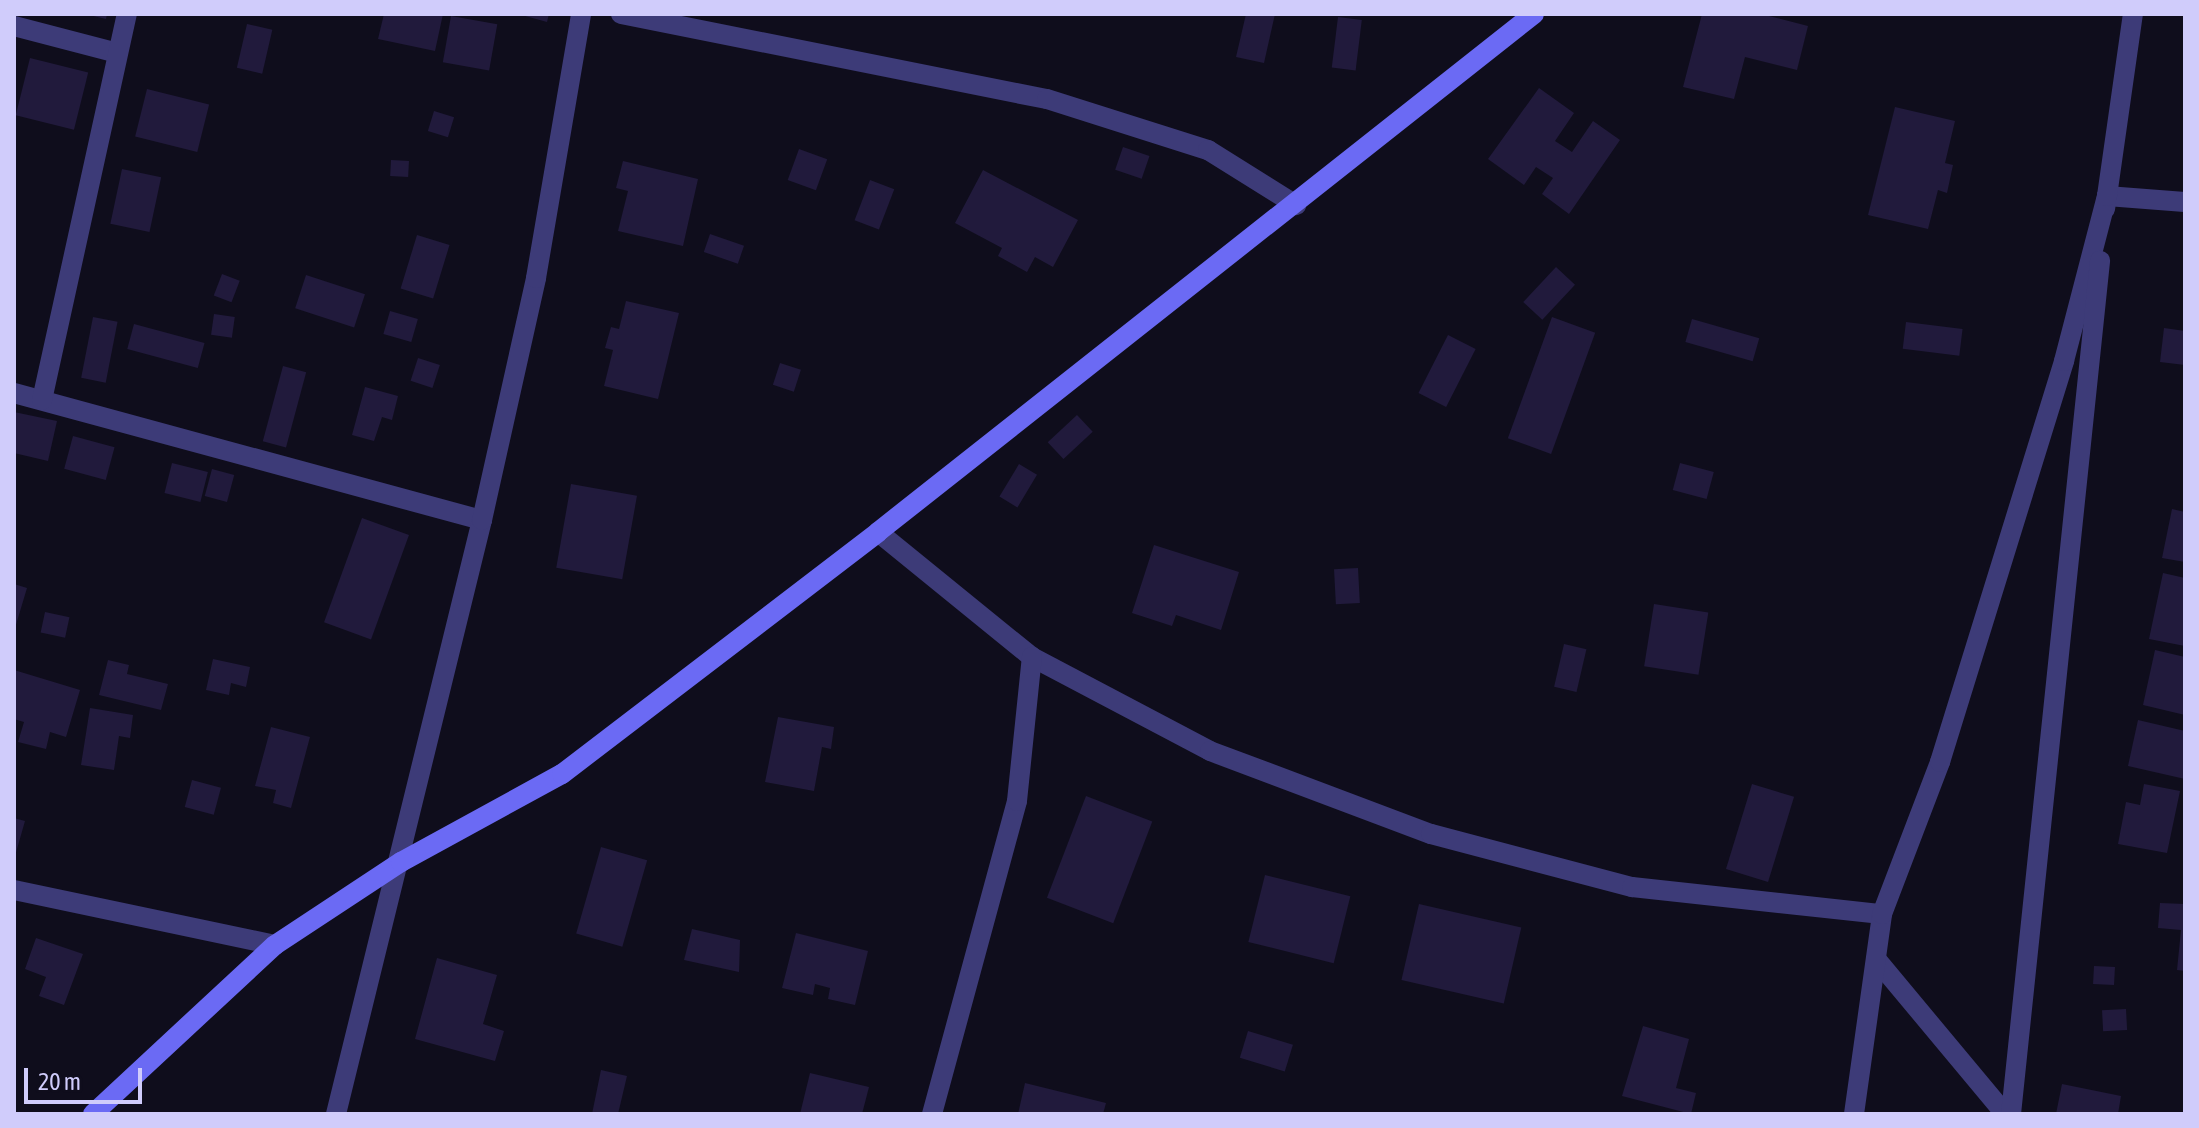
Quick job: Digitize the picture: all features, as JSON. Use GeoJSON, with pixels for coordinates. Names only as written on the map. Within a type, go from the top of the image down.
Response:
{"type":"FeatureCollection","features":[{"type":"Feature","properties":{"kind":"main road"},"geometry":{"type":"LineString","coordinates":[[93,1114],[275,945],[401,862],[562,774],[878,532],[1296,205],[1534,14]]}},
{"type":"Feature","properties":{"kind":"street"},"geometry":{"type":"LineString","coordinates":[[42,400],[127,14]]}},
{"type":"Feature","properties":{"kind":"street"},"geometry":{"type":"LineString","coordinates":[[336,1114],[401,862],[536,278],[581,14]]}},
{"type":"Feature","properties":{"kind":"street"},"geometry":{"type":"LineString","coordinates":[[621,14],[1047,99],[1208,150],[1296,205]]}},
{"type":"Feature","properties":{"kind":"street"},"geometry":{"type":"LineString","coordinates":[[2008,1114],[2107,196],[2133,14]]}},
{"type":"Feature","properties":{"kind":"street"},"geometry":{"type":"LineString","coordinates":[[14,26],[118,53]]}},
{"type":"Feature","properties":{"kind":"street"},"geometry":{"type":"LineString","coordinates":[[2107,196],[2185,202]]}},
{"type":"Feature","properties":{"kind":"street"},"geometry":{"type":"LineString","coordinates":[[1854,1114],[1882,914],[1940,762],[2064,361],[2107,196]]}},
{"type":"Feature","properties":{"kind":"street"},"geometry":{"type":"LineString","coordinates":[[14,393],[482,520]]}},
{"type":"Feature","properties":{"kind":"street"},"geometry":{"type":"LineString","coordinates":[[878,532],[1032,657],[1210,751],[1431,834],[1632,887],[1882,914]]}},
{"type":"Feature","properties":{"kind":"street"},"geometry":{"type":"LineString","coordinates":[[932,1114],[1017,801],[1032,657]]}},
{"type":"Feature","properties":{"kind":"street"},"geometry":{"type":"LineString","coordinates":[[14,890],[275,945]]}},
{"type":"Feature","properties":{"kind":"street"},"geometry":{"type":"LineString","coordinates":[[1876,959],[2008,1114]]}},
{"type":"Feature","properties":{"kind":"building"},"geometry":{"type":"Polygon","coordinates":[[[85,14],[107,14],[106,19],[85,14]]]}},
{"type":"Feature","properties":{"kind":"building"},"geometry":{"type":"Polygon","coordinates":[[[384,14],[443,14],[435,51],[378,39],[384,14]]]}},
{"type":"Feature","properties":{"kind":"building"},"geometry":{"type":"Polygon","coordinates":[[[518,14],[549,14],[547,22],[518,14]]]}},
{"type":"Feature","properties":{"kind":"building"},"geometry":{"type":"Polygon","coordinates":[[[1246,14],[1275,14],[1264,63],[1236,57],[1246,14]]]}},
{"type":"Feature","properties":{"kind":"building"},"geometry":{"type":"Polygon","coordinates":[[[1702,14],[1761,14],[1808,26],[1797,70],[1745,57],[1734,99],[1683,87],[1702,14]]]}},
{"type":"Feature","properties":{"kind":"building"},"geometry":{"type":"Polygon","coordinates":[[[451,16],[497,24],[489,70],[443,62],[451,16]]]}},
{"type":"Feature","properties":{"kind":"building"},"geometry":{"type":"Polygon","coordinates":[[[1338,17],[1362,20],[1356,71],[1332,68],[1338,17]]]}},
{"type":"Feature","properties":{"kind":"building"},"geometry":{"type":"Polygon","coordinates":[[[247,24],[272,30],[262,74],[237,68],[247,24]]]}},
{"type":"Feature","properties":{"kind":"building"},"geometry":{"type":"Polygon","coordinates":[[[30,58],[88,73],[74,130],[16,115],[30,58]]]}},
{"type":"Feature","properties":{"kind":"building"},"geometry":{"type":"Polygon","coordinates":[[[1539,88],[1574,113],[1555,141],[1572,152],[1593,121],[1620,140],[1569,214],[1542,194],[1553,178],[1536,167],[1524,185],[1488,159],[1539,88]]]}},
{"type":"Feature","properties":{"kind":"building"},"geometry":{"type":"Polygon","coordinates":[[[147,89],[209,104],[197,152],[135,137],[147,89]]]}},
{"type":"Feature","properties":{"kind":"building"},"geometry":{"type":"Polygon","coordinates":[[[1895,107],[1955,121],[1945,163],[1953,165],[1947,193],[1938,190],[1928,229],[1868,215],[1895,107]]]}},
{"type":"Feature","properties":{"kind":"building"},"geometry":{"type":"Polygon","coordinates":[[[434,111],[454,117],[448,137],[428,131],[434,111]]]}},
{"type":"Feature","properties":{"kind":"building"},"geometry":{"type":"Polygon","coordinates":[[[1123,147],[1149,156],[1142,179],[1115,170],[1123,147]]]}},
{"type":"Feature","properties":{"kind":"building"},"geometry":{"type":"Polygon","coordinates":[[[799,149],[827,159],[816,190],[788,180],[799,149]]]}},
{"type":"Feature","properties":{"kind":"building"},"geometry":{"type":"Polygon","coordinates":[[[391,160],[409,161],[408,177],[390,176],[391,160]]]}},
{"type":"Feature","properties":{"kind":"building"},"geometry":{"type":"Polygon","coordinates":[[[623,161],[698,179],[683,246],[618,231],[628,191],[616,188],[623,161]]]}},
{"type":"Feature","properties":{"kind":"building"},"geometry":{"type":"Polygon","coordinates":[[[122,169],[161,177],[149,232],[110,224],[122,169]]]}},
{"type":"Feature","properties":{"kind":"building"},"geometry":{"type":"Polygon","coordinates":[[[983,170],[1078,220],[1053,267],[1035,257],[1027,272],[998,256],[1002,248],[955,223],[983,170]]]}},
{"type":"Feature","properties":{"kind":"building"},"geometry":{"type":"Polygon","coordinates":[[[870,180],[894,189],[879,229],[855,220],[870,180]]]}},
{"type":"Feature","properties":{"kind":"building"},"geometry":{"type":"Polygon","coordinates":[[[710,234],[744,246],[738,264],[704,252],[710,234]]]}},
{"type":"Feature","properties":{"kind":"building"},"geometry":{"type":"Polygon","coordinates":[[[417,235],[450,245],[433,298],[401,289],[417,235]]]}},
{"type":"Feature","properties":{"kind":"building"},"geometry":{"type":"Polygon","coordinates":[[[1556,267],[1575,285],[1542,320],[1523,302],[1556,267]]]}},
{"type":"Feature","properties":{"kind":"building"},"geometry":{"type":"Polygon","coordinates":[[[222,274],[240,281],[231,302],[214,295],[222,274]]]}},
{"type":"Feature","properties":{"kind":"building"},"geometry":{"type":"Polygon","coordinates":[[[306,275],[365,294],[354,327],[295,308],[306,275]]]}},
{"type":"Feature","properties":{"kind":"building"},"geometry":{"type":"Polygon","coordinates":[[[626,301],[679,313],[658,399],[604,386],[613,350],[605,348],[611,327],[619,329],[626,301]]]}},
{"type":"Feature","properties":{"kind":"building"},"geometry":{"type":"Polygon","coordinates":[[[390,311],[418,319],[411,342],[383,334],[390,311]]]}},
{"type":"Feature","properties":{"kind":"building"},"geometry":{"type":"Polygon","coordinates":[[[214,314],[235,317],[232,338],[211,335],[214,314]]]}},
{"type":"Feature","properties":{"kind":"building"},"geometry":{"type":"Polygon","coordinates":[[[93,317],[118,322],[106,383],[81,378],[93,317]]]}},
{"type":"Feature","properties":{"kind":"building"},"geometry":{"type":"Polygon","coordinates":[[[1552,317],[1595,333],[1551,454],[1508,438],[1552,317]]]}},
{"type":"Feature","properties":{"kind":"building"},"geometry":{"type":"Polygon","coordinates":[[[1692,319],[1759,338],[1753,361],[1685,342],[1692,319]]]}},
{"type":"Feature","properties":{"kind":"building"},"geometry":{"type":"Polygon","coordinates":[[[1906,322],[1963,329],[1959,356],[1903,349],[1906,322]]]}},
{"type":"Feature","properties":{"kind":"building"},"geometry":{"type":"Polygon","coordinates":[[[134,324],[205,343],[198,368],[127,349],[134,324]]]}},
{"type":"Feature","properties":{"kind":"building"},"geometry":{"type":"Polygon","coordinates":[[[2164,328],[2185,331],[2185,365],[2160,362],[2164,328]]]}},
{"type":"Feature","properties":{"kind":"building"},"geometry":{"type":"Polygon","coordinates":[[[1448,335],[1476,349],[1446,407],[1418,393],[1448,335]]]}},
{"type":"Feature","properties":{"kind":"building"},"geometry":{"type":"Polygon","coordinates":[[[418,358],[440,365],[432,388],[411,381],[418,358]]]}},
{"type":"Feature","properties":{"kind":"building"},"geometry":{"type":"Polygon","coordinates":[[[780,363],[801,370],[794,392],[773,385],[780,363]]]}},
{"type":"Feature","properties":{"kind":"building"},"geometry":{"type":"Polygon","coordinates":[[[283,366],[306,372],[286,448],[263,441],[283,366]]]}},
{"type":"Feature","properties":{"kind":"building"},"geometry":{"type":"Polygon","coordinates":[[[365,387],[398,396],[392,420],[382,417],[374,441],[352,435],[365,387]]]}},
{"type":"Feature","properties":{"kind":"building"},"geometry":{"type":"Polygon","coordinates":[[[14,412],[57,421],[48,461],[14,453],[14,412]]]}},
{"type":"Feature","properties":{"kind":"building"},"geometry":{"type":"Polygon","coordinates":[[[1077,415],[1093,432],[1063,459],[1048,442],[1077,415]]]}},
{"type":"Feature","properties":{"kind":"building"},"geometry":{"type":"Polygon","coordinates":[[[73,436],[115,447],[106,480],[64,469],[73,436]]]}},
{"type":"Feature","properties":{"kind":"building"},"geometry":{"type":"Polygon","coordinates":[[[172,463],[208,472],[200,502],[165,493],[172,463]]]}},
{"type":"Feature","properties":{"kind":"building"},"geometry":{"type":"Polygon","coordinates":[[[1680,463],[1714,472],[1707,499],[1673,490],[1680,463]]]}},
{"type":"Feature","properties":{"kind":"building"},"geometry":{"type":"Polygon","coordinates":[[[1019,464],[1037,475],[1017,507],[999,497],[1019,464]]]}},
{"type":"Feature","properties":{"kind":"building"},"geometry":{"type":"Polygon","coordinates":[[[212,469],[234,475],[227,502],[205,496],[212,469]]]}},
{"type":"Feature","properties":{"kind":"building"},"geometry":{"type":"Polygon","coordinates":[[[571,484],[637,496],[622,579],[556,568],[571,484]]]}},
{"type":"Feature","properties":{"kind":"building"},"geometry":{"type":"Polygon","coordinates":[[[2172,509],[2185,512],[2185,562],[2162,558],[2172,509]]]}},
{"type":"Feature","properties":{"kind":"building"},"geometry":{"type":"Polygon","coordinates":[[[362,518],[409,535],[371,639],[324,622],[362,518]]]}},
{"type":"Feature","properties":{"kind":"building"},"geometry":{"type":"Polygon","coordinates":[[[1154,545],[1239,572],[1221,630],[1176,615],[1172,626],[1132,613],[1154,545]]]}},
{"type":"Feature","properties":{"kind":"building"},"geometry":{"type":"Polygon","coordinates":[[[1358,568],[1360,603],[1336,604],[1334,569],[1358,568]]]}},
{"type":"Feature","properties":{"kind":"building"},"geometry":{"type":"Polygon","coordinates":[[[2163,573],[2185,578],[2185,646],[2149,639],[2163,573]]]}},
{"type":"Feature","properties":{"kind":"building"},"geometry":{"type":"Polygon","coordinates":[[[14,584],[27,588],[15,628],[14,628],[14,584]]]}},
{"type":"Feature","properties":{"kind":"building"},"geometry":{"type":"Polygon","coordinates":[[[1654,604],[1708,613],[1698,675],[1644,666],[1654,604]]]}},
{"type":"Feature","properties":{"kind":"building"},"geometry":{"type":"Polygon","coordinates":[[[45,612],[69,617],[65,638],[41,633],[45,612]]]}},
{"type":"Feature","properties":{"kind":"building"},"geometry":{"type":"Polygon","coordinates":[[[1564,644],[1586,649],[1577,692],[1554,687],[1564,644]]]}},
{"type":"Feature","properties":{"kind":"building"},"geometry":{"type":"Polygon","coordinates":[[[2155,650],[2185,657],[2185,715],[2143,705],[2155,650]]]}},
{"type":"Feature","properties":{"kind":"building"},"geometry":{"type":"Polygon","coordinates":[[[213,659],[250,667],[246,687],[231,683],[229,695],[206,690],[213,659]]]}},
{"type":"Feature","properties":{"kind":"building"},"geometry":{"type":"Polygon","coordinates":[[[108,660],[129,665],[127,674],[168,684],[161,710],[99,695],[108,660]]]}},
{"type":"Feature","properties":{"kind":"building"},"geometry":{"type":"Polygon","coordinates":[[[14,670],[80,690],[66,737],[50,732],[46,749],[18,742],[24,722],[14,719],[14,670]]]}},
{"type":"Feature","properties":{"kind":"building"},"geometry":{"type":"Polygon","coordinates":[[[90,708],[133,715],[130,738],[119,736],[114,770],[81,765],[90,708]]]}},
{"type":"Feature","properties":{"kind":"building"},"geometry":{"type":"Polygon","coordinates":[[[778,717],[834,727],[831,749],[822,747],[814,791],[765,782],[778,717]]]}},
{"type":"Feature","properties":{"kind":"building"},"geometry":{"type":"Polygon","coordinates":[[[2138,720],[2185,731],[2185,779],[2128,766],[2138,720]]]}},
{"type":"Feature","properties":{"kind":"building"},"geometry":{"type":"Polygon","coordinates":[[[271,727],[310,737],[291,808],[273,803],[276,790],[255,786],[271,727]]]}},
{"type":"Feature","properties":{"kind":"building"},"geometry":{"type":"Polygon","coordinates":[[[192,780],[221,788],[214,815],[185,807],[192,780]]]}},
{"type":"Feature","properties":{"kind":"building"},"geometry":{"type":"Polygon","coordinates":[[[1752,784],[1794,797],[1768,882],[1726,869],[1752,784]]]}},
{"type":"Feature","properties":{"kind":"building"},"geometry":{"type":"Polygon","coordinates":[[[2144,784],[2180,791],[2167,853],[2118,844],[2126,802],[2140,805],[2144,784]]]}},
{"type":"Feature","properties":{"kind":"building"},"geometry":{"type":"Polygon","coordinates":[[[1086,796],[1152,821],[1113,923],[1047,898],[1086,796]]]}},
{"type":"Feature","properties":{"kind":"building"},"geometry":{"type":"Polygon","coordinates":[[[14,818],[25,821],[15,856],[14,856],[14,818]]]}},
{"type":"Feature","properties":{"kind":"building"},"geometry":{"type":"Polygon","coordinates":[[[601,847],[647,860],[622,947],[576,934],[601,847]]]}},
{"type":"Feature","properties":{"kind":"building"},"geometry":{"type":"Polygon","coordinates":[[[1265,875],[1350,896],[1334,963],[1248,942],[1265,875]]]}},
{"type":"Feature","properties":{"kind":"building"},"geometry":{"type":"Polygon","coordinates":[[[2160,903],[2185,904],[2185,971],[2177,970],[2181,930],[2158,928],[2160,903]]]}},
{"type":"Feature","properties":{"kind":"building"},"geometry":{"type":"Polygon","coordinates":[[[1419,904],[1521,928],[1504,1004],[1401,980],[1419,904]]]}},
{"type":"Feature","properties":{"kind":"building"},"geometry":{"type":"Polygon","coordinates":[[[692,929],[740,940],[739,972],[684,960],[692,929]]]}},
{"type":"Feature","properties":{"kind":"building"},"geometry":{"type":"Polygon","coordinates":[[[796,933],[868,951],[855,1005],[828,999],[830,988],[815,984],[813,995],[782,988],[796,933]]]}},
{"type":"Feature","properties":{"kind":"building"},"geometry":{"type":"Polygon","coordinates":[[[36,938],[83,954],[64,1005],[39,996],[46,977],[25,969],[36,938]]]}},
{"type":"Feature","properties":{"kind":"building"},"geometry":{"type":"Polygon","coordinates":[[[437,958],[497,975],[483,1024],[504,1031],[495,1061],[415,1039],[437,958]]]}},
{"type":"Feature","properties":{"kind":"building"},"geometry":{"type":"Polygon","coordinates":[[[2094,966],[2115,967],[2114,985],[2093,984],[2094,966]]]}},
{"type":"Feature","properties":{"kind":"building"},"geometry":{"type":"Polygon","coordinates":[[[2126,1009],[2127,1030],[2103,1031],[2102,1010],[2126,1009]]]}},
{"type":"Feature","properties":{"kind":"building"},"geometry":{"type":"Polygon","coordinates":[[[1643,1026],[1689,1039],[1676,1088],[1696,1093],[1691,1114],[1622,1096],[1643,1026]]]}},
{"type":"Feature","properties":{"kind":"building"},"geometry":{"type":"Polygon","coordinates":[[[1248,1031],[1293,1045],[1285,1072],[1240,1058],[1248,1031]]]}},
{"type":"Feature","properties":{"kind":"building"},"geometry":{"type":"Polygon","coordinates":[[[601,1070],[627,1076],[618,1114],[592,1114],[601,1070]]]}},
{"type":"Feature","properties":{"kind":"building"},"geometry":{"type":"Polygon","coordinates":[[[810,1073],[869,1087],[862,1114],[800,1114],[810,1073]]]}},
{"type":"Feature","properties":{"kind":"building"},"geometry":{"type":"Polygon","coordinates":[[[1025,1083],[1106,1103],[1103,1114],[1018,1114],[1025,1083]]]}},
{"type":"Feature","properties":{"kind":"building"},"geometry":{"type":"Polygon","coordinates":[[[2062,1084],[2121,1096],[2118,1114],[2056,1114],[2062,1084]]]}}]}
